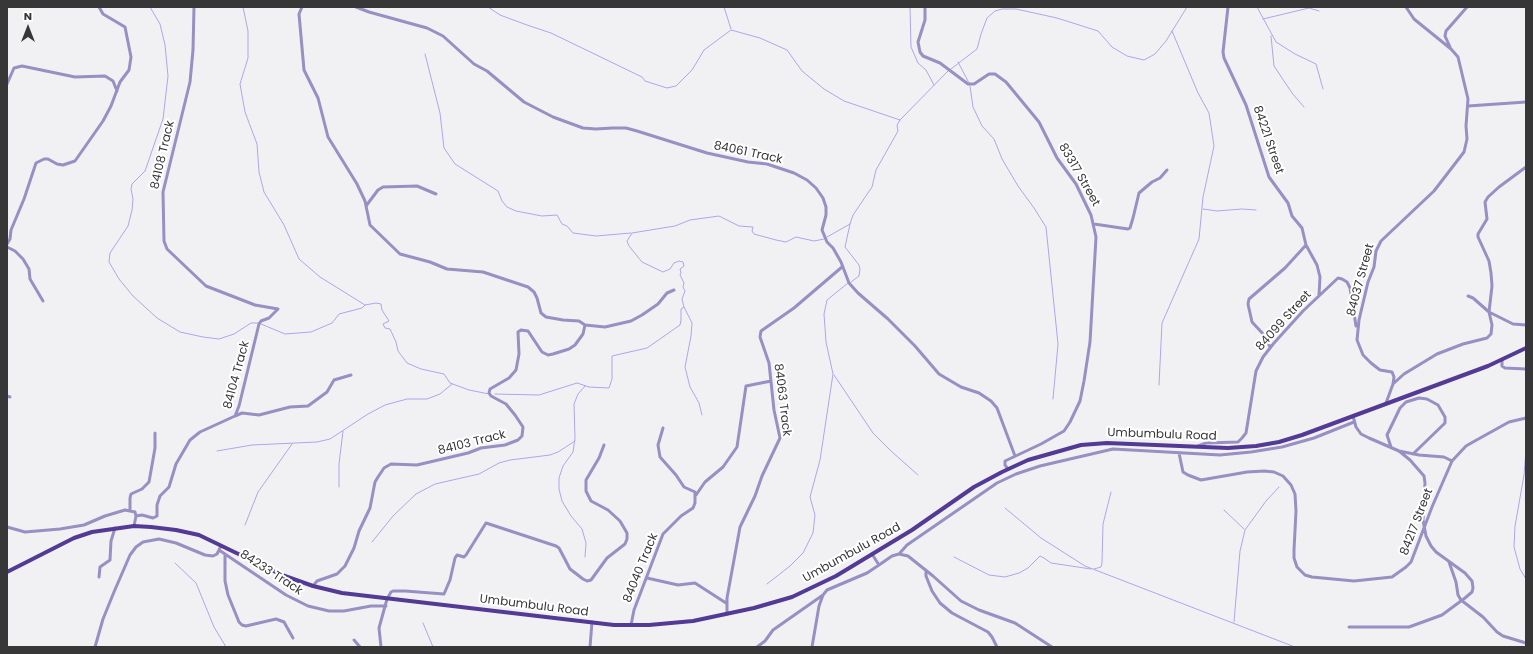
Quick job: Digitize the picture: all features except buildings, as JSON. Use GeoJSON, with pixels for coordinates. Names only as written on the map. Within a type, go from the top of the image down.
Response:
{"type":"FeatureCollection","features":[{"type":"Feature","properties":{"kind":"main road","name":"Umbumbulu Road"},"geometry":{"type":"LineString","coordinates":[[7,572],[74,538],[92,532],[134,526],[151,526],[199,535],[282,575],[313,586],[342,593],[592,622],[631,625],[693,621],[727,614],[792,597],[836,576],[912,530],[974,487],[1028,460],[1081,445],[1113,443],[1228,448],[1256,446],[1279,442],[1302,435],[1488,366],[1526,348]]}},
{"type":"Feature","properties":{"kind":"street"},"geometry":{"type":"LineString","coordinates":[[43,301],[30,279],[29,269],[23,259],[16,251],[7,246],[10,240],[11,230],[24,199],[36,163],[44,159],[48,159],[57,164],[63,165],[75,161],[103,121],[131,64],[129,42],[125,28],[103,14],[99,7]]}},
{"type":"Feature","properties":{"kind":"street","name":"84108 Track"},"geometry":{"type":"LineString","coordinates":[[194,7],[190,82],[163,192],[164,241],[167,248],[206,286],[255,305],[278,309]]}},
{"type":"Feature","properties":{"kind":"street"},"geometry":{"type":"LineString","coordinates":[[302,7],[299,14],[304,70],[316,93],[328,137],[357,184],[365,201],[370,225],[400,254],[430,262],[447,269],[483,272],[528,287],[538,298],[541,313],[546,317],[579,321],[583,322],[585,325],[605,327],[631,321],[658,304],[667,293],[674,290]]}},
{"type":"Feature","properties":{"kind":"street","name":"84061 Track"},"geometry":{"type":"LineString","coordinates":[[356,7],[422,26],[439,34],[474,64],[487,71],[524,102],[569,124],[596,129],[631,129],[707,153],[748,162],[767,164],[794,173],[816,188],[823,198],[826,207],[826,215],[822,230],[850,283],[858,293],[904,334],[939,374],[961,387],[979,393],[991,400],[997,408],[1015,456]]}},
{"type":"Feature","properties":{"kind":"street","name":"83317 Street"},"geometry":{"type":"LineString","coordinates":[[925,7],[925,20],[918,42],[920,52],[923,56],[927,59],[940,63],[968,84],[974,84],[989,74],[995,74],[1006,82],[1039,122],[1057,158],[1076,184],[1094,224],[1096,237],[1092,310],[1086,368],[1080,401],[1064,431],[1015,456]]}},
{"type":"Feature","properties":{"kind":"street","name":"84221 Street"},"geometry":{"type":"LineString","coordinates":[[1228,7],[1223,52],[1224,58],[1246,105],[1269,177],[1288,203],[1292,216],[1302,228],[1306,245],[1320,272],[1319,295]]}},
{"type":"Feature","properties":{"kind":"street"},"geometry":{"type":"LineString","coordinates":[[1406,7],[1414,19],[1451,49],[1458,57],[1466,89],[1468,106],[1526,102]]}},
{"type":"Feature","properties":{"kind":"street"},"geometry":{"type":"LineString","coordinates":[[1451,49],[1445,36],[1446,31],[1467,7]]}},
{"type":"Feature","properties":{"kind":"street"},"geometry":{"type":"LineString","coordinates":[[7,84],[14,68],[22,66],[75,77],[105,76],[113,81],[116,92]]}},
{"type":"Feature","properties":{"kind":"street","name":"84037 Street"},"geometry":{"type":"LineString","coordinates":[[1393,384],[1394,377],[1392,372],[1376,368],[1363,355],[1356,340],[1357,328],[1368,282],[1374,267],[1378,246],[1398,224],[1434,191],[1464,152],[1467,139],[1466,126],[1468,106]]}},
{"type":"Feature","properties":{"kind":"street"},"geometry":{"type":"LineString","coordinates":[[1386,403],[1393,384],[1416,366],[1437,354],[1464,344],[1487,338],[1491,334],[1492,329],[1489,312],[1492,286],[1489,261],[1478,237],[1479,230],[1487,219],[1485,202],[1488,197],[1526,167]]}},
{"type":"Feature","properties":{"kind":"street"},"geometry":{"type":"LineString","coordinates":[[1094,224],[1128,229],[1130,228],[1139,193],[1152,182],[1160,178],[1167,170]]}},
{"type":"Feature","properties":{"kind":"street"},"geometry":{"type":"LineString","coordinates":[[366,206],[378,190],[387,186],[417,186],[436,194]]}},
{"type":"Feature","properties":{"kind":"street"},"geometry":{"type":"LineString","coordinates":[[1270,348],[1265,336],[1252,322],[1248,304],[1249,299],[1285,268],[1306,245]]}},
{"type":"Feature","properties":{"kind":"street","name":"84063 Track"},"geometry":{"type":"LineString","coordinates":[[727,614],[726,603],[740,527],[780,438],[774,410],[769,363],[760,337],[761,331],[794,308],[842,267]]}},
{"type":"Feature","properties":{"kind":"street","name":"84099 Street"},"geometry":{"type":"LineString","coordinates":[[1198,446],[1206,443],[1238,442],[1246,434],[1256,371],[1270,348],[1319,295],[1338,278],[1346,282],[1350,288],[1357,328]]}},
{"type":"Feature","properties":{"kind":"street"},"geometry":{"type":"LineString","coordinates":[[1468,296],[1474,298],[1489,312],[1513,324],[1526,325]]}},
{"type":"Feature","properties":{"kind":"street","name":"84104 Track"},"geometry":{"type":"LineString","coordinates":[[136,516],[142,515],[153,518],[157,516],[157,505],[160,496],[169,487],[176,464],[194,435],[235,416],[239,406],[243,383],[259,323],[269,318],[278,309]]}},
{"type":"Feature","properties":{"kind":"street","name":"84103 Track"},"geometry":{"type":"LineString","coordinates":[[313,586],[317,581],[337,574],[345,566],[370,508],[375,482],[384,468],[391,464],[417,465],[468,453],[482,448],[505,445],[518,440],[522,436],[523,427],[516,415],[506,404],[495,399],[489,392],[490,389],[509,378],[516,370],[519,354],[518,332],[521,330],[528,331],[542,352],[548,355],[569,349],[575,345],[583,334],[585,325]]}},
{"type":"Feature","properties":{"kind":"street"},"geometry":{"type":"LineString","coordinates":[[1502,359],[1502,366],[1505,368],[1526,369]]}},
{"type":"Feature","properties":{"kind":"street"},"geometry":{"type":"LineString","coordinates":[[235,416],[242,413],[259,415],[290,407],[308,406],[328,392],[334,380],[350,375]]}},
{"type":"Feature","properties":{"kind":"street","name":"84040 Track"},"geometry":{"type":"LineString","coordinates":[[631,625],[634,610],[663,534],[677,519],[692,508],[695,503],[696,495],[705,482],[723,467],[737,447],[746,386],[771,381]]}},
{"type":"Feature","properties":{"kind":"street"},"geometry":{"type":"LineString","coordinates":[[1391,447],[1387,435],[1400,408],[1406,402],[1419,398],[1427,399],[1438,405],[1446,421],[1441,428],[1413,454]]}},
{"type":"Feature","properties":{"kind":"street"},"geometry":{"type":"LineString","coordinates":[[1349,627],[1409,626],[1442,615],[1472,592],[1473,584],[1464,573],[1431,546],[1424,528],[1424,476],[1410,460],[1399,451],[1361,434],[1356,427],[1353,416]]}},
{"type":"Feature","properties":{"kind":"street"},"geometry":{"type":"LineString","coordinates":[[1399,451],[1427,456],[1444,456],[1452,461],[1470,444],[1509,422],[1526,418]]}},
{"type":"Feature","properties":{"kind":"street"},"geometry":{"type":"LineString","coordinates":[[899,554],[907,545],[997,483],[1016,474],[1040,466],[1113,449],[1220,455],[1282,447],[1314,438],[1354,422]]}},
{"type":"Feature","properties":{"kind":"street"},"geometry":{"type":"LineString","coordinates":[[663,428],[658,445],[660,457],[676,475],[684,487],[695,492],[696,495]]}},
{"type":"Feature","properties":{"kind":"street"},"geometry":{"type":"LineString","coordinates":[[130,511],[131,494],[142,489],[149,482],[155,448],[155,433]]}},
{"type":"Feature","properties":{"kind":"street"},"geometry":{"type":"LineString","coordinates":[[1113,443],[1113,449]]}},
{"type":"Feature","properties":{"kind":"street"},"geometry":{"type":"LineString","coordinates":[[381,647],[379,628],[387,599],[391,592],[444,594],[455,558],[457,555],[466,555],[486,523],[556,546],[559,548],[570,569],[587,581],[593,579],[606,558],[625,544],[627,539],[627,533],[620,521],[608,510],[591,501],[586,491],[586,480],[601,454],[604,445]]}},
{"type":"Feature","properties":{"kind":"street","name":"84217 Street"},"geometry":{"type":"LineString","coordinates":[[1179,453],[1183,472],[1201,480],[1216,479],[1247,472],[1264,471],[1274,472],[1283,476],[1291,485],[1296,501],[1294,558],[1297,567],[1305,575],[1312,577],[1354,581],[1392,577],[1406,568],[1411,562],[1441,484],[1452,461]]}},
{"type":"Feature","properties":{"kind":"street"},"geometry":{"type":"LineString","coordinates":[[1015,456],[1005,461],[1005,465],[1011,468],[1016,474]]}},
{"type":"Feature","properties":{"kind":"street"},"geometry":{"type":"LineString","coordinates":[[7,527],[25,532],[60,529],[84,525],[115,512],[130,511],[135,512],[136,516],[134,526]]}},
{"type":"Feature","properties":{"kind":"street"},"geometry":{"type":"LineString","coordinates":[[98,577],[100,566],[110,560],[111,541],[115,528]]}},
{"type":"Feature","properties":{"kind":"street"},"geometry":{"type":"LineString","coordinates":[[95,647],[99,630],[130,555],[143,542],[160,539],[176,543],[210,556],[216,556],[221,546]]}},
{"type":"Feature","properties":{"kind":"street","name":"84233 Track"},"geometry":{"type":"LineString","coordinates":[[219,550],[265,581],[308,606],[329,611],[344,611],[371,606],[386,606]]}},
{"type":"Feature","properties":{"kind":"street"},"geometry":{"type":"LineString","coordinates":[[225,554],[224,581],[239,622],[246,626],[276,619],[284,622],[293,638]]}},
{"type":"Feature","properties":{"kind":"street"},"geometry":{"type":"LineString","coordinates":[[872,554],[879,564]]}},
{"type":"Feature","properties":{"kind":"street"},"geometry":{"type":"LineString","coordinates":[[757,647],[773,630],[823,595],[827,590],[867,573],[892,556],[899,554],[908,556],[961,601],[979,610],[1015,623],[1052,647]]}},
{"type":"Feature","properties":{"kind":"street"},"geometry":{"type":"LineString","coordinates":[[1449,562],[1456,582],[1458,595],[1461,600],[1483,617],[1497,632],[1503,636],[1526,643]]}},
{"type":"Feature","properties":{"kind":"street"},"geometry":{"type":"LineString","coordinates":[[926,570],[926,576],[932,591],[940,603],[952,613],[988,632],[997,647]]}},
{"type":"Feature","properties":{"kind":"street"},"geometry":{"type":"LineString","coordinates":[[647,578],[678,584],[695,583],[726,603]]}},
{"type":"Feature","properties":{"kind":"street"},"geometry":{"type":"LineString","coordinates":[[811,647],[819,606],[823,595]]}},
{"type":"Feature","properties":{"kind":"street"},"geometry":{"type":"LineString","coordinates":[[590,647],[592,622]]}},
{"type":"Feature","properties":{"kind":"street"},"geometry":{"type":"LineString","coordinates":[[354,640],[360,647]]}},
{"type":"Feature","properties":{"kind":"waterway"},"geometry":{"type":"LineString","coordinates":[[150,7],[160,24],[165,45],[168,76],[163,119],[145,171],[132,184],[132,210],[128,226],[110,253],[109,262],[119,279],[133,296],[157,318],[180,332],[219,339],[234,334],[251,323],[258,323]]}},
{"type":"Feature","properties":{"kind":"waterway"},"geometry":{"type":"LineString","coordinates":[[243,7],[248,31],[248,58],[240,84],[245,112],[257,144],[259,172],[264,192],[284,225],[299,259],[320,277],[365,305]]}},
{"type":"Feature","properties":{"kind":"waterway"},"geometry":{"type":"LineString","coordinates":[[488,7],[500,15],[551,33],[642,77],[645,81],[667,88],[676,86],[692,70],[704,50],[731,30],[760,38],[787,50],[802,71],[824,89],[844,101],[900,120]]}},
{"type":"Feature","properties":{"kind":"waterway"},"geometry":{"type":"LineString","coordinates":[[724,7],[731,29]]}},
{"type":"Feature","properties":{"kind":"waterway"},"geometry":{"type":"LineString","coordinates":[[910,7],[911,47],[918,63],[926,70],[934,85]]}},
{"type":"Feature","properties":{"kind":"waterway"},"geometry":{"type":"LineString","coordinates":[[951,69],[977,49],[987,18],[995,11],[1002,9],[1016,9],[1057,18],[1098,31],[1112,47],[1127,56],[1144,60],[1155,54],[1166,41],[1187,7]]}},
{"type":"Feature","properties":{"kind":"waterway"},"geometry":{"type":"LineString","coordinates":[[1257,7],[1276,42],[1295,54],[1316,64],[1323,89]]}},
{"type":"Feature","properties":{"kind":"waterway"},"geometry":{"type":"LineString","coordinates":[[1263,19],[1309,8],[1319,11]]}},
{"type":"Feature","properties":{"kind":"waterway"},"geometry":{"type":"LineString","coordinates":[[1159,385],[1162,323],[1199,239],[1203,197],[1214,146],[1209,113],[1198,93],[1172,31]]}},
{"type":"Feature","properties":{"kind":"waterway"},"geometry":{"type":"LineString","coordinates":[[1271,36],[1274,66],[1292,93],[1304,107]]}},
{"type":"Feature","properties":{"kind":"waterway"},"geometry":{"type":"LineString","coordinates":[[425,54],[440,113],[444,148],[455,164],[498,191],[502,201],[507,207],[516,211],[542,216],[557,215],[562,224],[567,226],[573,233],[596,236],[631,233]]}},
{"type":"Feature","properties":{"kind":"waterway"},"geometry":{"type":"LineString","coordinates":[[958,62],[969,83]]}},
{"type":"Feature","properties":{"kind":"waterway"},"geometry":{"type":"LineString","coordinates":[[827,237],[850,224],[853,215],[872,187],[876,170],[898,131],[897,125],[900,120],[948,71]]}},
{"type":"Feature","properties":{"kind":"waterway"},"geometry":{"type":"LineString","coordinates":[[970,86],[973,107],[982,126],[994,139],[1002,159],[1018,186],[1046,227],[1058,344],[1053,399]]}},
{"type":"Feature","properties":{"kind":"waterway"},"geometry":{"type":"LineString","coordinates":[[1203,209],[1217,211],[1242,209],[1256,210]]}},
{"type":"Feature","properties":{"kind":"waterway"},"geometry":{"type":"LineString","coordinates":[[495,394],[539,395],[577,383],[589,387],[609,388],[612,379],[612,356],[647,348],[680,325],[681,309],[684,307],[682,299],[685,291],[683,287],[684,283],[680,275],[680,269],[684,266],[683,262],[679,261],[674,263],[670,269],[663,272],[642,262],[629,246],[627,241],[632,233],[675,226],[690,220],[719,216],[739,226],[753,227],[752,231],[754,234],[776,240],[786,242],[796,237],[814,241],[824,239]]}},
{"type":"Feature","properties":{"kind":"waterway"},"geometry":{"type":"LineString","coordinates":[[850,224],[845,247],[859,265],[860,269],[859,276],[851,282]]}},
{"type":"Feature","properties":{"kind":"waterway"},"geometry":{"type":"LineString","coordinates":[[767,584],[790,566],[803,553],[813,533],[815,515],[810,497],[820,460],[833,374],[826,342],[824,314],[827,300],[848,283]]}},
{"type":"Feature","properties":{"kind":"waterway"},"geometry":{"type":"LineString","coordinates":[[261,324],[285,334],[311,332],[332,323],[339,314],[362,308],[365,305],[376,303],[381,304],[382,310],[389,321],[383,324],[385,328],[390,329],[398,351],[407,363],[421,369],[444,374],[450,383],[469,390],[489,394]]}},
{"type":"Feature","properties":{"kind":"waterway"},"geometry":{"type":"LineString","coordinates":[[684,307],[692,323],[685,367],[690,387],[699,403],[702,415]]}},
{"type":"Feature","properties":{"kind":"waterway"},"geometry":{"type":"LineString","coordinates":[[834,375],[873,433],[918,475]]}},
{"type":"Feature","properties":{"kind":"waterway"},"geometry":{"type":"LineString","coordinates":[[217,451],[252,445],[317,442],[330,439],[368,414],[385,405],[407,399],[427,399],[440,394],[452,384]]}},
{"type":"Feature","properties":{"kind":"waterway"},"geometry":{"type":"LineString","coordinates":[[585,386],[578,394],[574,404],[575,438],[573,452],[563,466],[559,478],[559,489],[562,501],[571,516],[582,529],[586,543],[585,557]]}},
{"type":"Feature","properties":{"kind":"waterway"},"geometry":{"type":"LineString","coordinates":[[339,487],[339,464],[343,431]]}},
{"type":"Feature","properties":{"kind":"waterway"},"geometry":{"type":"LineString","coordinates":[[372,542],[393,516],[416,494],[435,484],[479,474],[499,463],[510,460],[550,455],[558,452],[575,441]]}},
{"type":"Feature","properties":{"kind":"waterway"},"geometry":{"type":"LineString","coordinates":[[245,525],[258,492],[292,444]]}},
{"type":"Feature","properties":{"kind":"waterway"},"geometry":{"type":"LineString","coordinates":[[1526,450],[1524,475],[1515,526],[1514,547],[1520,569],[1526,579]]}},
{"type":"Feature","properties":{"kind":"waterway"},"geometry":{"type":"LineString","coordinates":[[1234,622],[1240,551],[1245,530],[1266,501],[1279,487]]}},
{"type":"Feature","properties":{"kind":"waterway"},"geometry":{"type":"LineString","coordinates":[[1094,569],[1101,567],[1102,563],[1103,524],[1111,492]]}},
{"type":"Feature","properties":{"kind":"waterway"},"geometry":{"type":"LineString","coordinates":[[1005,508],[1041,538],[1085,566],[1295,647]]}},
{"type":"Feature","properties":{"kind":"waterway"},"geometry":{"type":"LineString","coordinates":[[1224,510],[1244,529]]}},
{"type":"Feature","properties":{"kind":"waterway"},"geometry":{"type":"LineString","coordinates":[[954,557],[989,575],[1005,577],[1019,573],[1028,568],[1040,556],[1051,563],[1091,569]]}},
{"type":"Feature","properties":{"kind":"waterway"},"geometry":{"type":"LineString","coordinates":[[175,563],[196,583],[214,627],[226,647]]}},
{"type":"Feature","properties":{"kind":"waterway"},"geometry":{"type":"LineString","coordinates":[[423,623],[433,647]]}}]}
